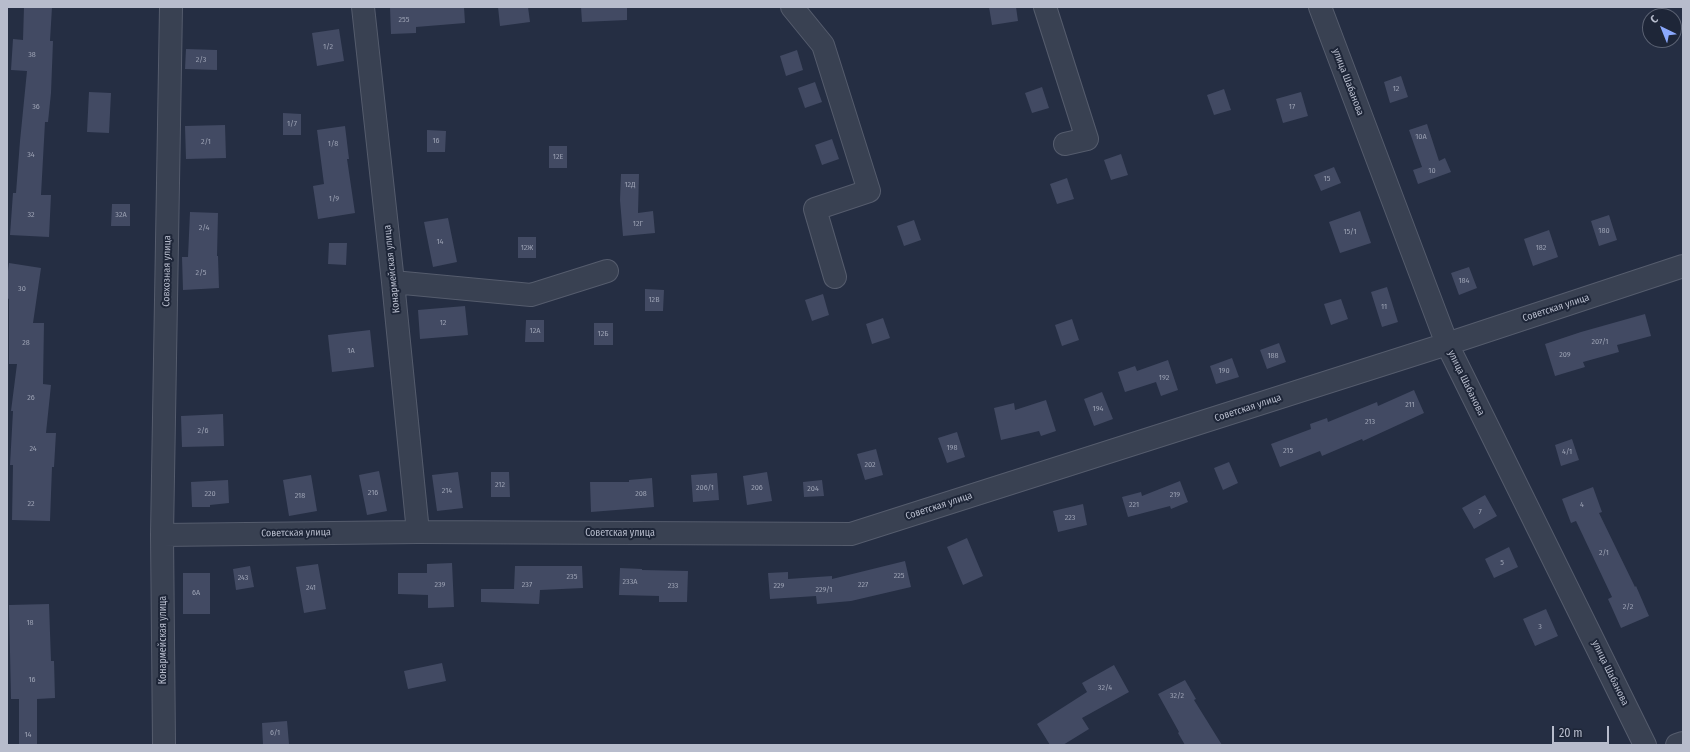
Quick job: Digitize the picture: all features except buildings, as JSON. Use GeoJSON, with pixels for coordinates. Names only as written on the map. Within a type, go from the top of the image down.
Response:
{"type":"FeatureCollection","features":[{"type":"Feature","properties":{"kind":"street","name":"Совхозная улица"},"geometry":{"type":"LineString","coordinates":[[162,535],[171,7]]}},
{"type":"Feature","properties":{"kind":"street","name":"Конармейская улица"},"geometry":{"type":"LineString","coordinates":[[363,7],[418,532]]}},
{"type":"Feature","properties":{"kind":"street"},"geometry":{"type":"LineString","coordinates":[[792,7],[823,45],[869,190],[815,209],[835,277]]}},
{"type":"Feature","properties":{"kind":"street"},"geometry":{"type":"LineString","coordinates":[[1045,7],[1087,139],[1064,144]]}},
{"type":"Feature","properties":{"kind":"street","name":"улица Шабанова"},"geometry":{"type":"LineString","coordinates":[[1320,7],[1447,344],[1645,745]]}},
{"type":"Feature","properties":{"kind":"street","name":"Советская улица"},"geometry":{"type":"LineString","coordinates":[[162,535],[418,532],[851,534],[1447,344],[1683,266]]}},
{"type":"Feature","properties":{"kind":"street"},"geometry":{"type":"LineString","coordinates":[[393,282],[531,295],[607,271]]}},
{"type":"Feature","properties":{"kind":"street","name":"Конармейская улица"},"geometry":{"type":"LineString","coordinates":[[162,535],[164,745]]}},
{"type":"Feature","properties":{"kind":"street"},"geometry":{"type":"LineString","coordinates":[[1677,745],[1683,743]]}}]}
